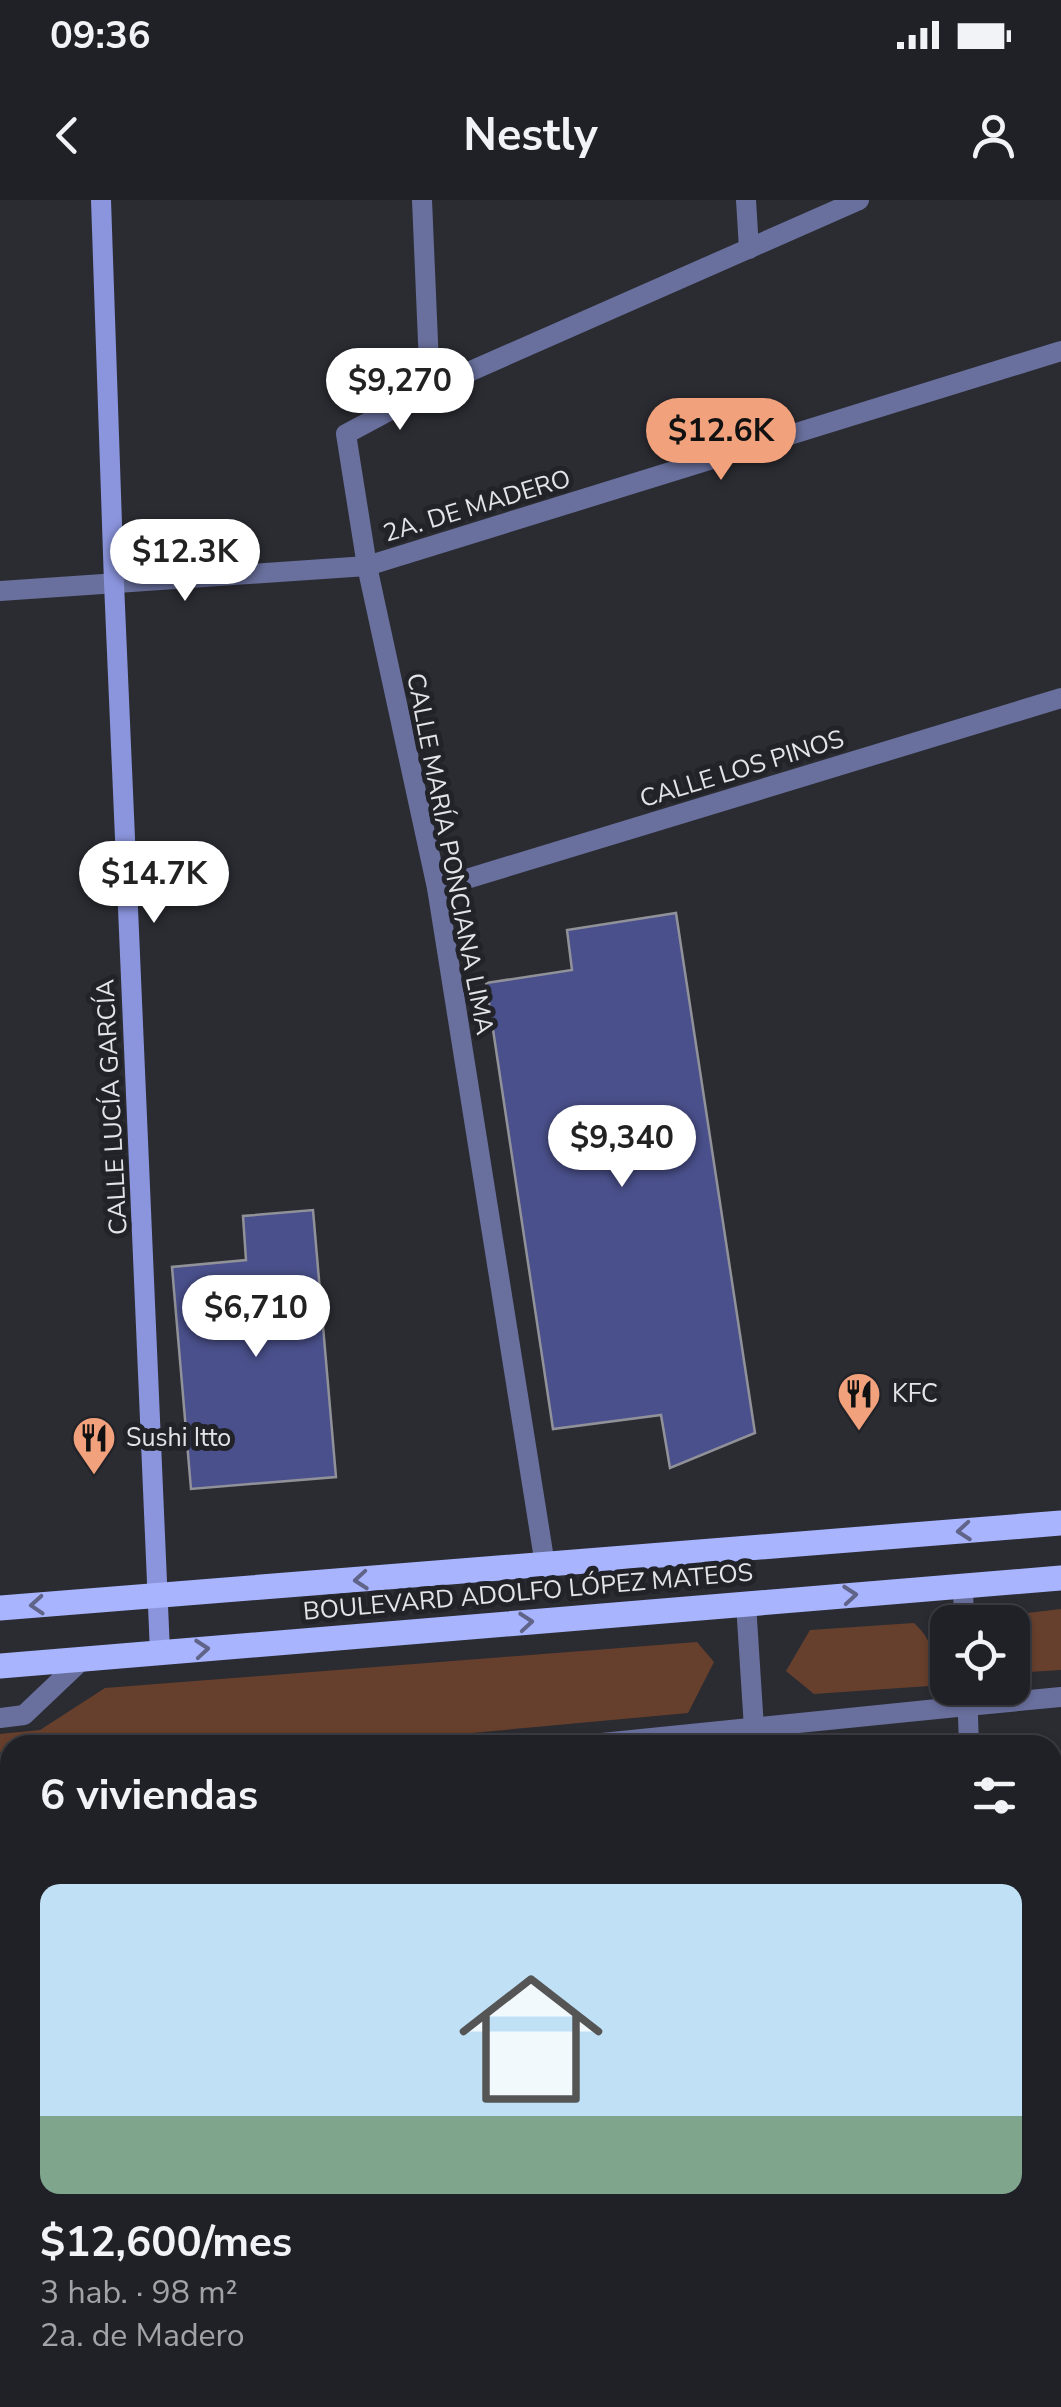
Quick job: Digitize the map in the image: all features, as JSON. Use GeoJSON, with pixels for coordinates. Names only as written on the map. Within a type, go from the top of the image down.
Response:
{"type":"FeatureCollection","features":[{"type":"Feature","properties":{"kind":"main road","name":"BOULEVARD ADOLFO LÓPEZ MATEOS"},"geometry":{"type":"LineString","coordinates":[[0,1608],[1061,1523]]}},
{"type":"Feature","properties":{"kind":"main road","name":"BOULEVARD ADOLFO LÓPEZ MATEOS"},"geometry":{"type":"LineString","coordinates":[[0,1666],[1061,1578]]}},
{"type":"Feature","properties":{"kind":"street","name":"CALLE LUCÍA GARCÍA"},"geometry":{"type":"LineString","coordinates":[[100,200],[160,1652]]}},
{"type":"Feature","properties":{"kind":"street"},"geometry":{"type":"LineString","coordinates":[[422,200],[430,389],[860,200]]}},
{"type":"Feature","properties":{"kind":"street"},"geometry":{"type":"LineString","coordinates":[[746,200],[749,249]]}},
{"type":"Feature","properties":{"kind":"street","name":"2A. DE MADERO"},"geometry":{"type":"LineString","coordinates":[[0,591],[367,566],[1061,351]]}},
{"type":"Feature","properties":{"kind":"street","name":"CALLE MARÍA PONCIANA LIMA"},"geometry":{"type":"LineString","coordinates":[[430,389],[346,434],[367,566],[437,888],[545,1565]]}},
{"type":"Feature","properties":{"kind":"street","name":"CALLE LOS PINOS"},"geometry":{"type":"LineString","coordinates":[[437,888],[1061,698]]}},
{"type":"Feature","properties":{"kind":"street"},"geometry":{"type":"LineString","coordinates":[[963,1586],[964,1605]]}},
{"type":"Feature","properties":{"kind":"street"},"geometry":{"type":"LineString","coordinates":[[746,1604],[754,1728]]}},
{"type":"Feature","properties":{"kind":"street"},"geometry":{"type":"LineString","coordinates":[[0,1718],[24,1715],[83,1659]]}},
{"type":"Feature","properties":{"kind":"street"},"geometry":{"type":"LineString","coordinates":[[1030,1697],[1061,1697]]}},
{"type":"Feature","properties":{"kind":"street"},"geometry":{"type":"LineString","coordinates":[[683,1735],[930,1702]]}},
{"type":"Feature","properties":{"kind":"street"},"geometry":{"type":"LineString","coordinates":[[967,1705],[969,1735]]}},
{"type":"Feature","properties":{"kind":"shaded area"},"geometry":{"type":"Polygon","coordinates":[[[1061,1609],[1061,1670],[1030,1672],[1030,1613],[1061,1609]]]}},
{"type":"Feature","properties":{"kind":"shaded area"},"geometry":{"type":"Polygon","coordinates":[[[914,1623],[930,1647],[929,1686],[814,1694],[786,1671],[810,1630],[914,1623]]]}},
{"type":"Feature","properties":{"kind":"shaded area"},"geometry":{"type":"Polygon","coordinates":[[[697,1642],[714,1662],[688,1713],[449,1735],[0,1735],[40,1730],[105,1688],[697,1642]]]}},
{"type":"Feature","properties":{"kind":"building"},"geometry":{"type":"Polygon","coordinates":[[[676,913],[755,1433],[670,1468],[661,1415],[553,1429],[486,983],[572,970],[567,930],[676,913]]]}},
{"type":"Feature","properties":{"kind":"building"},"geometry":{"type":"Polygon","coordinates":[[[313,1210],[336,1477],[191,1489],[172,1267],[246,1260],[243,1216],[313,1210]]]}},
{"type":"Feature","properties":{"kind":"place","name":"KFC"},"geometry":{"type":"Point","coordinates":[859,1432]}},
{"type":"Feature","properties":{"kind":"place","name":"Sushi Itto"},"geometry":{"type":"Point","coordinates":[94,1476]}}]}
